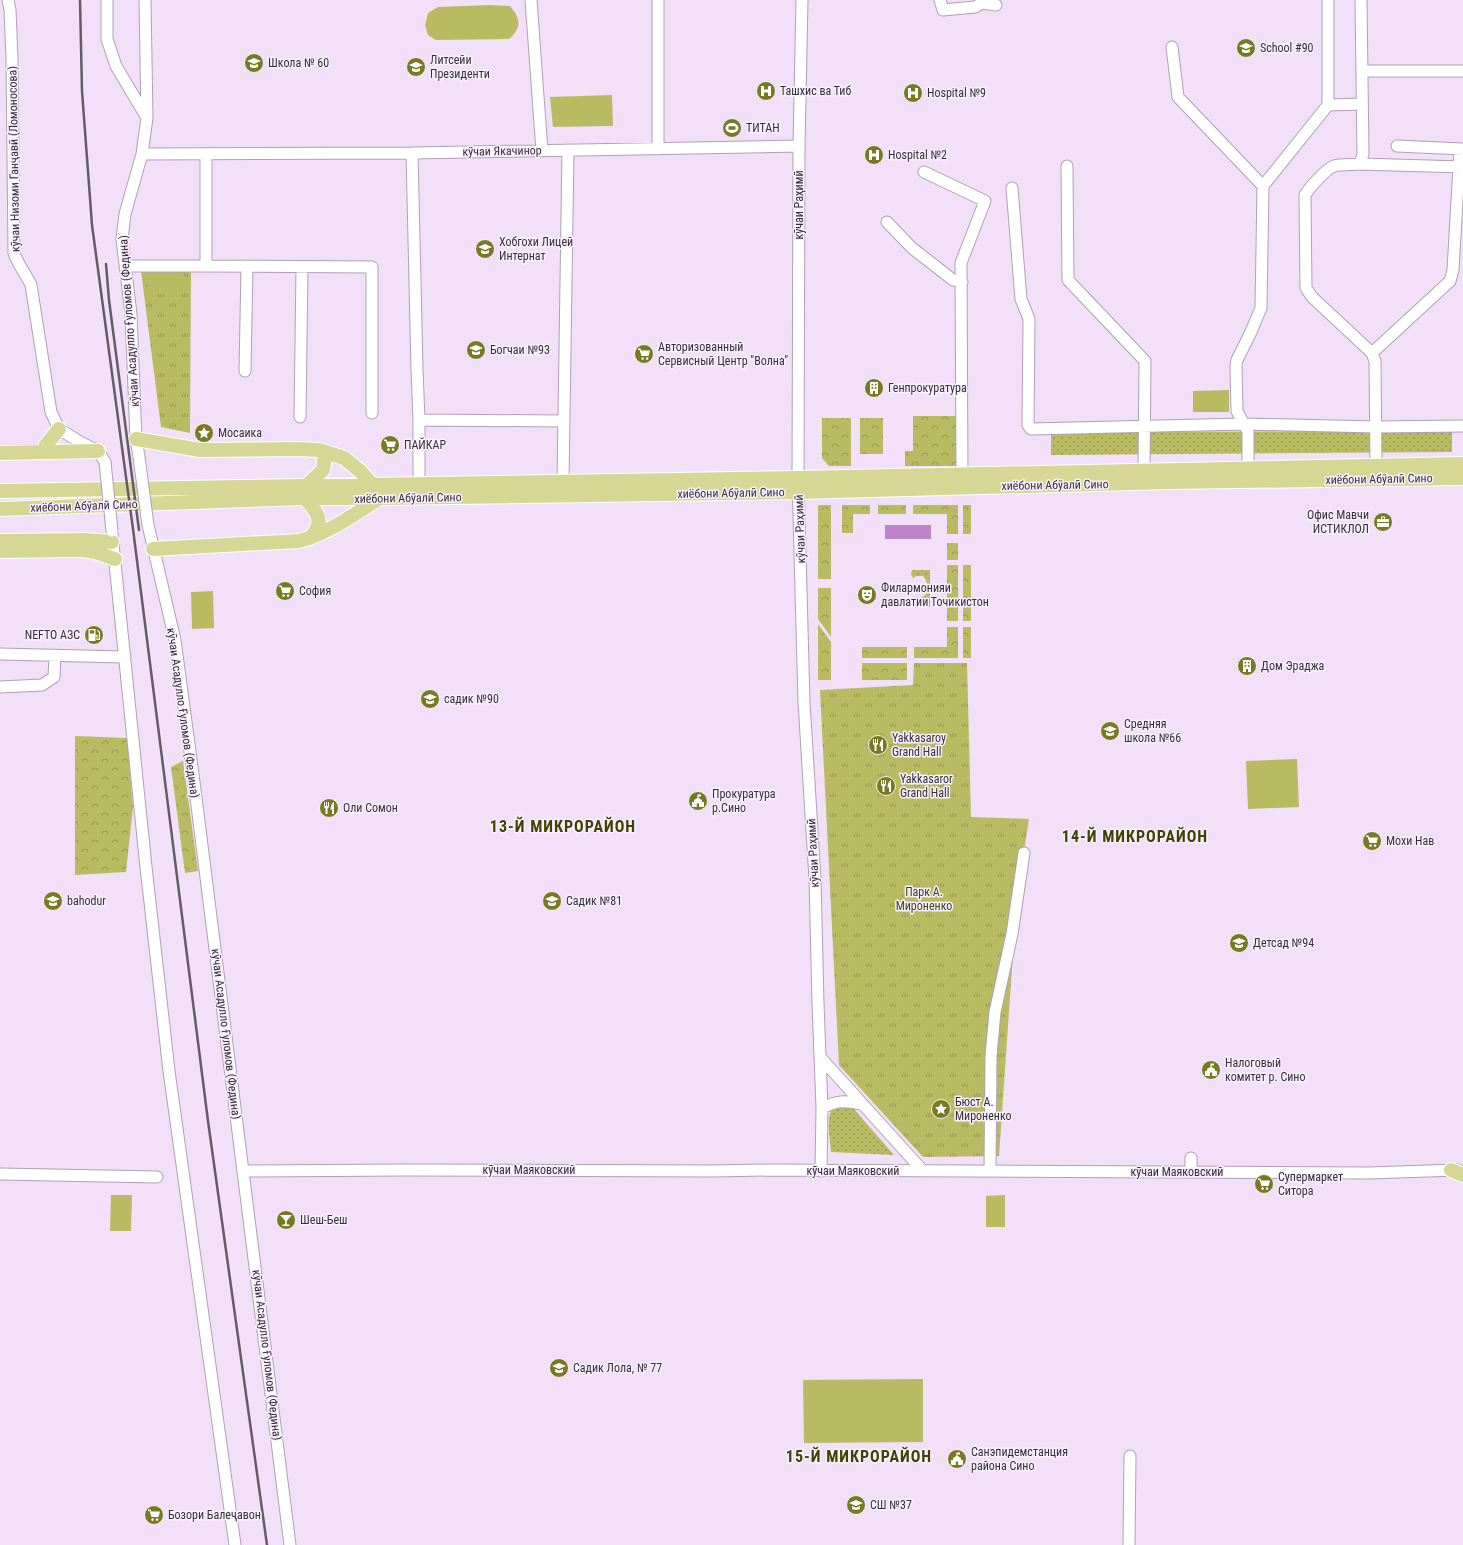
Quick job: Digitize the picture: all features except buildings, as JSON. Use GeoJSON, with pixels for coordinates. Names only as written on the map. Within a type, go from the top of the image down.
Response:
{"type":"FeatureCollection","features":[{"type":"Feature","properties":{"kind":"main road"},"geometry":{"type":"LineString","coordinates":[[46,445],[59,429]]}},
{"type":"Feature","properties":{"kind":"main road"},"geometry":{"type":"LineString","coordinates":[[136,439],[200,450],[319,450],[344,458],[360,471],[373,485]]}},
{"type":"Feature","properties":{"kind":"main road"},"geometry":{"type":"LineString","coordinates":[[0,446],[46,445],[80,442]]}},
{"type":"Feature","properties":{"kind":"main road"},"geometry":{"type":"LineString","coordinates":[[310,538],[316,532],[319,520],[306,492],[323,470],[324,456],[319,450]]}},
{"type":"Feature","properties":{"kind":"main road"},"geometry":{"type":"LineString","coordinates":[[0,453],[101,457]]}},
{"type":"Feature","properties":{"kind":"main road","name":"хиёбони Абӯалӣ Сино"},"geometry":{"type":"LineString","coordinates":[[0,491],[306,492],[381,498],[798,485],[1248,475],[1376,466],[1463,464]]}},
{"type":"Feature","properties":{"kind":"main road","name":"хиёбони Абӯалӣ Сино"},"geometry":{"type":"LineString","coordinates":[[0,508],[306,492],[373,485],[563,482],[798,485],[962,474],[1144,471],[1459,480]]}},
{"type":"Feature","properties":{"kind":"main road"},"geometry":{"type":"LineString","coordinates":[[153,549],[299,541],[310,538],[333,527],[381,498]]}},
{"type":"Feature","properties":{"kind":"main road"},"geometry":{"type":"LineString","coordinates":[[0,541],[85,540],[112,537]]}},
{"type":"Feature","properties":{"kind":"main road"},"geometry":{"type":"LineString","coordinates":[[0,551],[83,550],[95,552],[115,559]]}},
{"type":"Feature","properties":{"kind":"street","name":"кӯчаи Низоми Ганҷавӣ (Ломоносова)"},"geometry":{"type":"LineString","coordinates":[[8,0],[10,10],[12,59],[14,253],[17,262],[25,271],[32,285],[51,412],[59,429]]}},
{"type":"Feature","properties":{"kind":"street"},"geometry":{"type":"LineString","coordinates":[[107,0],[107,39],[116,66],[147,118]]}},
{"type":"Feature","properties":{"kind":"street","name":"кӯчаи Асадулло Ғуломов (Федина)"},"geometry":{"type":"LineString","coordinates":[[145,0],[147,118],[142,154],[125,214],[122,239],[131,314],[136,439],[148,525],[175,640],[290,1545]]}},
{"type":"Feature","properties":{"kind":"street"},"geometry":{"type":"LineString","coordinates":[[531,0],[542,151]]}},
{"type":"Feature","properties":{"kind":"street"},"geometry":{"type":"LineString","coordinates":[[658,0],[658,149]]}},
{"type":"Feature","properties":{"kind":"street","name":"кӯчаи Раҳимӣ"},"geometry":{"type":"LineString","coordinates":[[802,0],[799,146],[799,642],[815,878],[822,1108],[821,1171]]}},
{"type":"Feature","properties":{"kind":"street"},"geometry":{"type":"LineString","coordinates":[[940,0],[943,10],[975,7],[982,3],[996,6]]}},
{"type":"Feature","properties":{"kind":"street"},"geometry":{"type":"LineString","coordinates":[[1248,475],[1248,432],[1237,411],[1236,366],[1237,360],[1261,308],[1263,186],[1328,105],[1328,0]]}},
{"type":"Feature","properties":{"kind":"street"},"geometry":{"type":"LineString","coordinates":[[1360,164],[1363,154],[1361,0]]}},
{"type":"Feature","properties":{"kind":"street"},"geometry":{"type":"LineString","coordinates":[[1172,47],[1178,97],[1263,186]]}},
{"type":"Feature","properties":{"kind":"street"},"geometry":{"type":"LineString","coordinates":[[1362,71],[1463,71]]}},
{"type":"Feature","properties":{"kind":"street"},"geometry":{"type":"LineString","coordinates":[[1328,105],[1362,104]]}},
{"type":"Feature","properties":{"kind":"street","name":"кӯчаи Якачинор"},"geometry":{"type":"LineString","coordinates":[[142,154],[412,153],[799,146]]}},
{"type":"Feature","properties":{"kind":"street"},"geometry":{"type":"LineString","coordinates":[[1372,353],[1450,280],[1453,270],[1462,149],[1398,146]]}},
{"type":"Feature","properties":{"kind":"street"},"geometry":{"type":"LineString","coordinates":[[563,482],[568,150]]}},
{"type":"Feature","properties":{"kind":"street"},"geometry":{"type":"LineString","coordinates":[[412,153],[416,369],[419,420],[419,485]]}},
{"type":"Feature","properties":{"kind":"street"},"geometry":{"type":"LineString","coordinates":[[206,154],[206,266]]}},
{"type":"Feature","properties":{"kind":"street"},"geometry":{"type":"LineString","coordinates":[[1376,466],[1375,361],[1372,353],[1312,297],[1306,288],[1305,195],[1330,168],[1335,166],[1360,164],[1461,167]]}},
{"type":"Feature","properties":{"kind":"street"},"geometry":{"type":"LineString","coordinates":[[1067,166],[1068,280],[1145,361],[1144,471]]}},
{"type":"Feature","properties":{"kind":"street"},"geometry":{"type":"LineString","coordinates":[[924,172],[985,201],[961,262],[962,474]]}},
{"type":"Feature","properties":{"kind":"street"},"geometry":{"type":"LineString","coordinates":[[1012,188],[1021,299],[1029,319],[1028,425],[1031,429],[1244,424],[1376,427],[1463,426]]}},
{"type":"Feature","properties":{"kind":"street"},"geometry":{"type":"LineString","coordinates":[[887,222],[912,248],[953,280],[962,282]]}},
{"type":"Feature","properties":{"kind":"street"},"geometry":{"type":"LineString","coordinates":[[125,266],[372,267],[372,413]]}},
{"type":"Feature","properties":{"kind":"street"},"geometry":{"type":"LineString","coordinates":[[245,371],[247,266]]}},
{"type":"Feature","properties":{"kind":"street"},"geometry":{"type":"LineString","coordinates":[[300,417],[302,267]]}},
{"type":"Feature","properties":{"kind":"street"},"geometry":{"type":"LineString","coordinates":[[419,420],[564,420]]}},
{"type":"Feature","properties":{"kind":"street"},"geometry":{"type":"LineString","coordinates":[[59,429],[101,457],[115,559],[146,867],[169,1071],[235,1545]]}},
{"type":"Feature","properties":{"kind":"street"},"geometry":{"type":"LineString","coordinates":[[0,654],[124,657]]}},
{"type":"Feature","properties":{"kind":"street"},"geometry":{"type":"LineString","coordinates":[[0,687],[42,685],[54,677],[55,656]]}},
{"type":"Feature","properties":{"kind":"street"},"geometry":{"type":"LineString","coordinates":[[990,1171],[991,1056],[995,1012],[1012,934],[1024,853]]}},
{"type":"Feature","properties":{"kind":"street"},"geometry":{"type":"LineString","coordinates":[[820,1058],[860,1104],[923,1171]]}},
{"type":"Feature","properties":{"kind":"street"},"geometry":{"type":"LineString","coordinates":[[822,1108],[836,1102],[848,1101],[860,1104]]}},
{"type":"Feature","properties":{"kind":"street"},"geometry":{"type":"LineString","coordinates":[[1191,1158],[1191,1172]]}},
{"type":"Feature","properties":{"kind":"street","name":"кӯчаи Маяковский"},"geometry":{"type":"LineString","coordinates":[[243,1171],[990,1171],[1368,1173],[1460,1169]]}},
{"type":"Feature","properties":{"kind":"street"},"geometry":{"type":"LineString","coordinates":[[0,1174],[157,1177]]}},
{"type":"Feature","properties":{"kind":"street"},"geometry":{"type":"LineString","coordinates":[[1129,1545],[1130,1456]]}},
{"type":"Feature","properties":{"kind":"green space"},"geometry":{"type":"Polygon","coordinates":[[[491,5],[510,6],[516,15],[518,19],[518,27],[509,39],[436,40],[428,35],[425,25],[428,13],[438,7],[491,5]]]}},
{"type":"Feature","properties":{"kind":"green space"},"geometry":{"type":"Polygon","coordinates":[[[612,95],[613,126],[553,127],[550,97],[612,95]]]}},
{"type":"Feature","properties":{"kind":"green space"},"geometry":{"type":"Polygon","coordinates":[[[191,270],[190,433],[161,427],[141,271],[191,270]]]}},
{"type":"Feature","properties":{"kind":"green space"},"geometry":{"type":"Polygon","coordinates":[[[148,272],[183,273],[183,294],[148,294],[148,272]]]}},
{"type":"Feature","properties":{"kind":"green space"},"geometry":{"type":"Polygon","coordinates":[[[1229,390],[1229,412],[1193,412],[1193,391],[1229,390]]]}},
{"type":"Feature","properties":{"kind":"green space"},"geometry":{"type":"Polygon","coordinates":[[[913,416],[958,416],[958,466],[905,466],[905,451],[913,451],[913,416]]]}},
{"type":"Feature","properties":{"kind":"green space"},"geometry":{"type":"Polygon","coordinates":[[[822,418],[851,418],[851,466],[829,466],[822,458],[822,418]]]}},
{"type":"Feature","properties":{"kind":"green space"},"geometry":{"type":"Polygon","coordinates":[[[860,418],[883,418],[883,454],[860,454],[860,418]]]}},
{"type":"Feature","properties":{"kind":"green space"},"geometry":{"type":"Polygon","coordinates":[[[1452,431],[1452,452],[1051,455],[1051,432],[1452,431]]]}},
{"type":"Feature","properties":{"kind":"green space"},"geometry":{"type":"Polygon","coordinates":[[[818,505],[831,505],[831,579],[818,579],[818,505]]]}},
{"type":"Feature","properties":{"kind":"green space"},"geometry":{"type":"Polygon","coordinates":[[[842,505],[870,505],[870,514],[853,514],[853,533],[842,533],[842,505]]]}},
{"type":"Feature","properties":{"kind":"green space"},"geometry":{"type":"Polygon","coordinates":[[[878,505],[906,505],[906,514],[878,514],[878,505]]]}},
{"type":"Feature","properties":{"kind":"green space"},"geometry":{"type":"Polygon","coordinates":[[[913,505],[958,505],[958,534],[947,534],[947,514],[913,514],[913,505]]]}},
{"type":"Feature","properties":{"kind":"green space"},"geometry":{"type":"Polygon","coordinates":[[[963,505],[971,505],[971,534],[963,534],[963,505]]]}},
{"type":"Feature","properties":{"kind":"green space"},"geometry":{"type":"Polygon","coordinates":[[[947,543],[958,543],[958,560],[947,560],[947,543]]]}},
{"type":"Feature","properties":{"kind":"green space"},"geometry":{"type":"Polygon","coordinates":[[[947,565],[958,565],[958,621],[947,621],[947,565]]]}},
{"type":"Feature","properties":{"kind":"green space"},"geometry":{"type":"Polygon","coordinates":[[[963,565],[971,565],[971,621],[963,621],[963,565]]]}},
{"type":"Feature","properties":{"kind":"green space"},"geometry":{"type":"Polygon","coordinates":[[[912,570],[930,570],[930,607],[912,607],[911,602],[914,598],[921,598],[926,594],[927,582],[923,576],[916,576],[913,578],[911,574],[912,570]]]}},
{"type":"Feature","properties":{"kind":"green space"},"geometry":{"type":"Polygon","coordinates":[[[818,588],[831,588],[831,637],[818,619],[818,588]]]}},
{"type":"Feature","properties":{"kind":"green space"},"geometry":{"type":"Polygon","coordinates":[[[213,591],[214,628],[192,629],[191,592],[213,591]]]}},
{"type":"Feature","properties":{"kind":"green space"},"geometry":{"type":"Polygon","coordinates":[[[818,624],[831,642],[831,680],[818,680],[818,624]]]}},
{"type":"Feature","properties":{"kind":"green space"},"geometry":{"type":"Polygon","coordinates":[[[947,627],[958,627],[958,658],[914,658],[914,647],[947,647],[947,627]]]}},
{"type":"Feature","properties":{"kind":"green space"},"geometry":{"type":"Polygon","coordinates":[[[963,627],[971,627],[971,658],[963,658],[963,627]]]}},
{"type":"Feature","properties":{"kind":"green space"},"geometry":{"type":"Polygon","coordinates":[[[862,647],[907,647],[907,658],[862,658],[862,647]]]}},
{"type":"Feature","properties":{"kind":"green space"},"geometry":{"type":"Polygon","coordinates":[[[862,663],[907,663],[907,680],[862,680],[862,663]]]}},
{"type":"Feature","properties":{"kind":"green space","name":"Парк А. Мироненко"},"geometry":{"type":"Polygon","coordinates":[[[914,663],[967,663],[971,817],[1029,819],[1017,896],[999,1156],[923,1157],[839,1065],[820,690],[913,685],[914,663]]]}},
{"type":"Feature","properties":{"kind":"green space"},"geometry":{"type":"Polygon","coordinates":[[[75,736],[127,738],[133,807],[126,872],[75,875],[75,736]]]}},
{"type":"Feature","properties":{"kind":"green space"},"geometry":{"type":"Polygon","coordinates":[[[1297,759],[1299,807],[1248,809],[1246,761],[1297,759]]]}},
{"type":"Feature","properties":{"kind":"green space"},"geometry":{"type":"Polygon","coordinates":[[[183,761],[198,871],[185,873],[171,767],[183,761]]]}},
{"type":"Feature","properties":{"kind":"green space"},"geometry":{"type":"Polygon","coordinates":[[[835,1104],[853,1108],[894,1155],[831,1152],[829,1121],[830,1114],[835,1104]]]}},
{"type":"Feature","properties":{"kind":"green space"},"geometry":{"type":"Polygon","coordinates":[[[111,1195],[132,1195],[131,1231],[110,1231],[111,1195]]]}},
{"type":"Feature","properties":{"kind":"green space"},"geometry":{"type":"Polygon","coordinates":[[[1005,1195],[1005,1227],[986,1227],[986,1196],[1005,1195]]]}},
{"type":"Feature","properties":{"kind":"green space"},"geometry":{"type":"Polygon","coordinates":[[[923,1379],[923,1442],[804,1443],[803,1380],[923,1379]]]}},
{"type":"Feature","properties":{"kind":"shaded area"},"geometry":{"type":"Polygon","coordinates":[[[885,525],[931,525],[931,539],[885,539],[885,525]]]}},
{"type":"Feature","properties":{"kind":"railway"},"geometry":{"type":"LineString","coordinates":[[80,0],[82,91],[92,225],[133,529],[208,1121],[267,1545]]}},
{"type":"Feature","properties":{"kind":"railway"},"geometry":{"type":"LineString","coordinates":[[106,264],[109,300],[139,530]]}},
{"type":"Feature","properties":{"kind":"place","name":"School #90"},"geometry":{"type":"Point","coordinates":[1246,48]}},
{"type":"Feature","properties":{"kind":"place","name":"Школа № 60"},"geometry":{"type":"Point","coordinates":[254,63]}},
{"type":"Feature","properties":{"kind":"place","name":"Литсейи Президенти"},"geometry":{"type":"Point","coordinates":[416,67]}},
{"type":"Feature","properties":{"kind":"place","name":"Ташхис ва Тиб"},"geometry":{"type":"Point","coordinates":[766,91]}},
{"type":"Feature","properties":{"kind":"place","name":"Hospital №9"},"geometry":{"type":"Point","coordinates":[913,93]}},
{"type":"Feature","properties":{"kind":"place","name":"ТИТАН"},"geometry":{"type":"Point","coordinates":[732,128]}},
{"type":"Feature","properties":{"kind":"place","name":"Hospital №2"},"geometry":{"type":"Point","coordinates":[874,155]}},
{"type":"Feature","properties":{"kind":"place","name":"Хобгохи Лицей Интернат"},"geometry":{"type":"Point","coordinates":[485,249]}},
{"type":"Feature","properties":{"kind":"place","name":"Богчаи №93"},"geometry":{"type":"Point","coordinates":[476,350]}},
{"type":"Feature","properties":{"kind":"place","name":"Авторизованный Сервисный Центр \"Волна\""},"geometry":{"type":"Point","coordinates":[644,354]}},
{"type":"Feature","properties":{"kind":"place","name":"Генпрокуратура"},"geometry":{"type":"Point","coordinates":[874,388]}},
{"type":"Feature","properties":{"kind":"place","name":"Мосаика"},"geometry":{"type":"Point","coordinates":[204,433]}},
{"type":"Feature","properties":{"kind":"place","name":"ПАЙКАР"},"geometry":{"type":"Point","coordinates":[390,445]}},
{"type":"Feature","properties":{"kind":"place","name":"Офис Мавчи ИСТИКЛОЛ"},"geometry":{"type":"Point","coordinates":[1383,522]}},
{"type":"Feature","properties":{"kind":"place","name":"София"},"geometry":{"type":"Point","coordinates":[285,591]}},
{"type":"Feature","properties":{"kind":"place","name":"Филармонияи давлатии Точикистон"},"geometry":{"type":"Point","coordinates":[867,595]}},
{"type":"Feature","properties":{"kind":"place","name":"NEFTO АЗС"},"geometry":{"type":"Point","coordinates":[94,635]}},
{"type":"Feature","properties":{"kind":"place","name":"Дом Эраджа"},"geometry":{"type":"Point","coordinates":[1247,666]}},
{"type":"Feature","properties":{"kind":"place","name":"садик №90"},"geometry":{"type":"Point","coordinates":[430,699]}},
{"type":"Feature","properties":{"kind":"place","name":"Средняя школа №66"},"geometry":{"type":"Point","coordinates":[1110,731]}},
{"type":"Feature","properties":{"kind":"place","name":"Yakkasaroy Grand Hall"},"geometry":{"type":"Point","coordinates":[878,745]}},
{"type":"Feature","properties":{"kind":"place","name":"Yakkasaror Grand Hall"},"geometry":{"type":"Point","coordinates":[886,786]}},
{"type":"Feature","properties":{"kind":"place","name":"Прокуратура р.Сино"},"geometry":{"type":"Point","coordinates":[698,801]}},
{"type":"Feature","properties":{"kind":"place","name":"Оли Сомон"},"geometry":{"type":"Point","coordinates":[329,808]}},
{"type":"Feature","properties":{"kind":"place","name":"Мохи Нав"},"geometry":{"type":"Point","coordinates":[1372,841]}},
{"type":"Feature","properties":{"kind":"place","name":"bahodur"},"geometry":{"type":"Point","coordinates":[53,901]}},
{"type":"Feature","properties":{"kind":"place","name":"Садик №81"},"geometry":{"type":"Point","coordinates":[552,901]}},
{"type":"Feature","properties":{"kind":"place","name":"Детсад №94"},"geometry":{"type":"Point","coordinates":[1239,943]}},
{"type":"Feature","properties":{"kind":"place","name":"Налоговый комитет р. Сино"},"geometry":{"type":"Point","coordinates":[1211,1070]}},
{"type":"Feature","properties":{"kind":"place","name":"Бюст А. Мироненко"},"geometry":{"type":"Point","coordinates":[941,1109]}},
{"type":"Feature","properties":{"kind":"place","name":"Супермаркет Ситора"},"geometry":{"type":"Point","coordinates":[1264,1184]}},
{"type":"Feature","properties":{"kind":"place","name":"Шеш-Беш"},"geometry":{"type":"Point","coordinates":[286,1220]}},
{"type":"Feature","properties":{"kind":"place","name":"Садик Лола, № 77"},"geometry":{"type":"Point","coordinates":[559,1368]}},
{"type":"Feature","properties":{"kind":"place","name":"Санэпидемстанция района Сино"},"geometry":{"type":"Point","coordinates":[957,1459]}},
{"type":"Feature","properties":{"kind":"place","name":"СШ №37"},"geometry":{"type":"Point","coordinates":[856,1505]}},
{"type":"Feature","properties":{"kind":"place","name":"Бозори Балеҷавон"},"geometry":{"type":"Point","coordinates":[154,1515]}},
{"type":"Feature","properties":{"kind":"district","name":"13-Й МИКРОРАЙОН"},"geometry":{"type":"Point","coordinates":[563,826]}},
{"type":"Feature","properties":{"kind":"district","name":"14-Й МИКРОРАЙОН"},"geometry":{"type":"Point","coordinates":[1135,836]}},
{"type":"Feature","properties":{"kind":"district","name":"15-Й МИКРОРАЙОН"},"geometry":{"type":"Point","coordinates":[859,1456]}}]}
